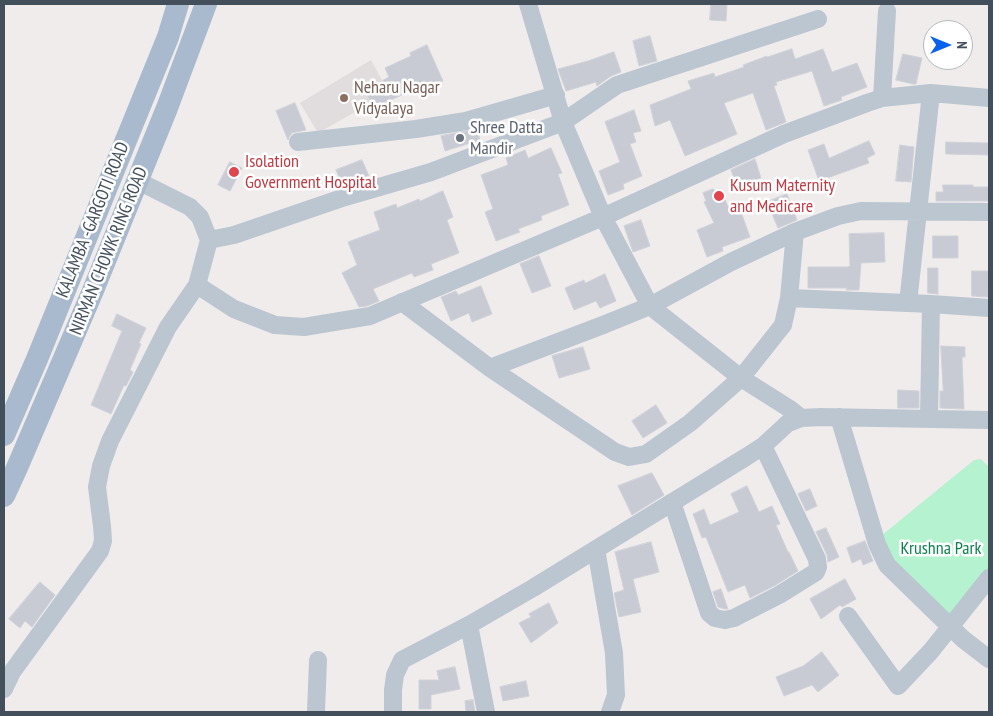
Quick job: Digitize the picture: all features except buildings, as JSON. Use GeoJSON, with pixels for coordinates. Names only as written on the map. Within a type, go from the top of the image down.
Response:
{"type":"FeatureCollection","features":[{"type":"Feature","properties":{"kind":"main road","name":"KALAMBA -GARGOTI ROAD"},"geometry":{"type":"LineString","coordinates":[[4,435],[37,359],[168,37],[178,4]]}},
{"type":"Feature","properties":{"kind":"main road","name":"NIRMAN CHOWK RING ROAD"},"geometry":{"type":"LineString","coordinates":[[4,496],[92,293],[138,181],[206,4]]}},
{"type":"Feature","properties":{"kind":"street"},"geometry":{"type":"LineString","coordinates":[[528,4],[563,122],[603,217],[650,306],[741,378],[801,418]]}},
{"type":"Feature","properties":{"kind":"street"},"geometry":{"type":"LineString","coordinates":[[882,98],[887,11]]}},
{"type":"Feature","properties":{"kind":"street"},"geometry":{"type":"LineString","coordinates":[[209,240],[242,232],[345,197],[431,172],[563,122],[618,86],[818,19]]}},
{"type":"Feature","properties":{"kind":"street"},"geometry":{"type":"LineString","coordinates":[[908,303],[931,93]]}},
{"type":"Feature","properties":{"kind":"street"},"geometry":{"type":"LineString","coordinates":[[197,285],[234,310],[275,325],[304,327],[370,316],[603,217],[784,134],[882,98],[931,93],[989,98]]}},
{"type":"Feature","properties":{"kind":"street"},"geometry":{"type":"LineString","coordinates":[[298,142],[416,129],[466,121],[556,95]]}},
{"type":"Feature","properties":{"kind":"street"},"geometry":{"type":"LineString","coordinates":[[4,689],[12,672],[100,551],[103,541],[97,487],[101,466],[110,441],[168,327],[197,285],[209,240],[200,217],[190,207],[138,181]]}},
{"type":"Feature","properties":{"kind":"street"},"geometry":{"type":"LineString","coordinates":[[490,368],[650,306],[731,262],[795,232],[838,216],[861,211],[989,212]]}},
{"type":"Feature","properties":{"kind":"street"},"geometry":{"type":"LineString","coordinates":[[402,302],[490,368],[615,452],[629,457],[646,454],[690,423],[741,378],[783,325],[789,298],[795,232]]}},
{"type":"Feature","properties":{"kind":"street"},"geometry":{"type":"LineString","coordinates":[[789,298],[989,308]]}},
{"type":"Feature","properties":{"kind":"street"},"geometry":{"type":"LineString","coordinates":[[929,419],[931,304]]}},
{"type":"Feature","properties":{"kind":"street"},"geometry":{"type":"LineString","coordinates":[[839,417],[877,544],[887,565],[963,639],[989,659]]}},
{"type":"Feature","properties":{"kind":"street"},"geometry":{"type":"LineString","coordinates":[[393,712],[395,674],[402,660],[469,625],[533,588],[763,446],[788,423],[801,418],[839,417],[989,420]]}},
{"type":"Feature","properties":{"kind":"street"},"geometry":{"type":"LineString","coordinates":[[672,502],[709,613],[715,618],[725,620],[734,618],[780,595],[816,572],[818,567],[817,559],[763,446]]}},
{"type":"Feature","properties":{"kind":"street"},"geometry":{"type":"LineString","coordinates":[[596,549],[614,653],[616,695],[610,712]]}},
{"type":"Feature","properties":{"kind":"street"},"geometry":{"type":"LineString","coordinates":[[848,616],[898,686],[931,651],[989,578]]}},
{"type":"Feature","properties":{"kind":"street"},"geometry":{"type":"LineString","coordinates":[[469,625],[486,712]]}},
{"type":"Feature","properties":{"kind":"street"},"geometry":{"type":"LineString","coordinates":[[316,712],[318,660]]}},
{"type":"Feature","properties":{"kind":"shaded area","name":"Neharu Nagar Vidyalaya"},"geometry":{"type":"Polygon","coordinates":[[[371,60],[389,93],[318,133],[300,103],[371,60]]]}},
{"type":"Feature","properties":{"kind":"green space","name":"Krushna Park"},"geometry":{"type":"Polygon","coordinates":[[[981,459],[989,467],[989,575],[955,622],[887,565],[876,540],[974,460],[981,459]]]}},
{"type":"Feature","properties":{"kind":"place","name":"Neharu Nagar Vidyalaya"},"geometry":{"type":"Point","coordinates":[344,98]}},
{"type":"Feature","properties":{"kind":"place","name":"Shree Datta Mandir"},"geometry":{"type":"Point","coordinates":[460,138]}},
{"type":"Feature","properties":{"kind":"place","name":"Isolation Government Hospital"},"geometry":{"type":"Point","coordinates":[234,172]}},
{"type":"Feature","properties":{"kind":"place","name":"Kusum Maternity and Medicare"},"geometry":{"type":"Point","coordinates":[719,196]}}]}
